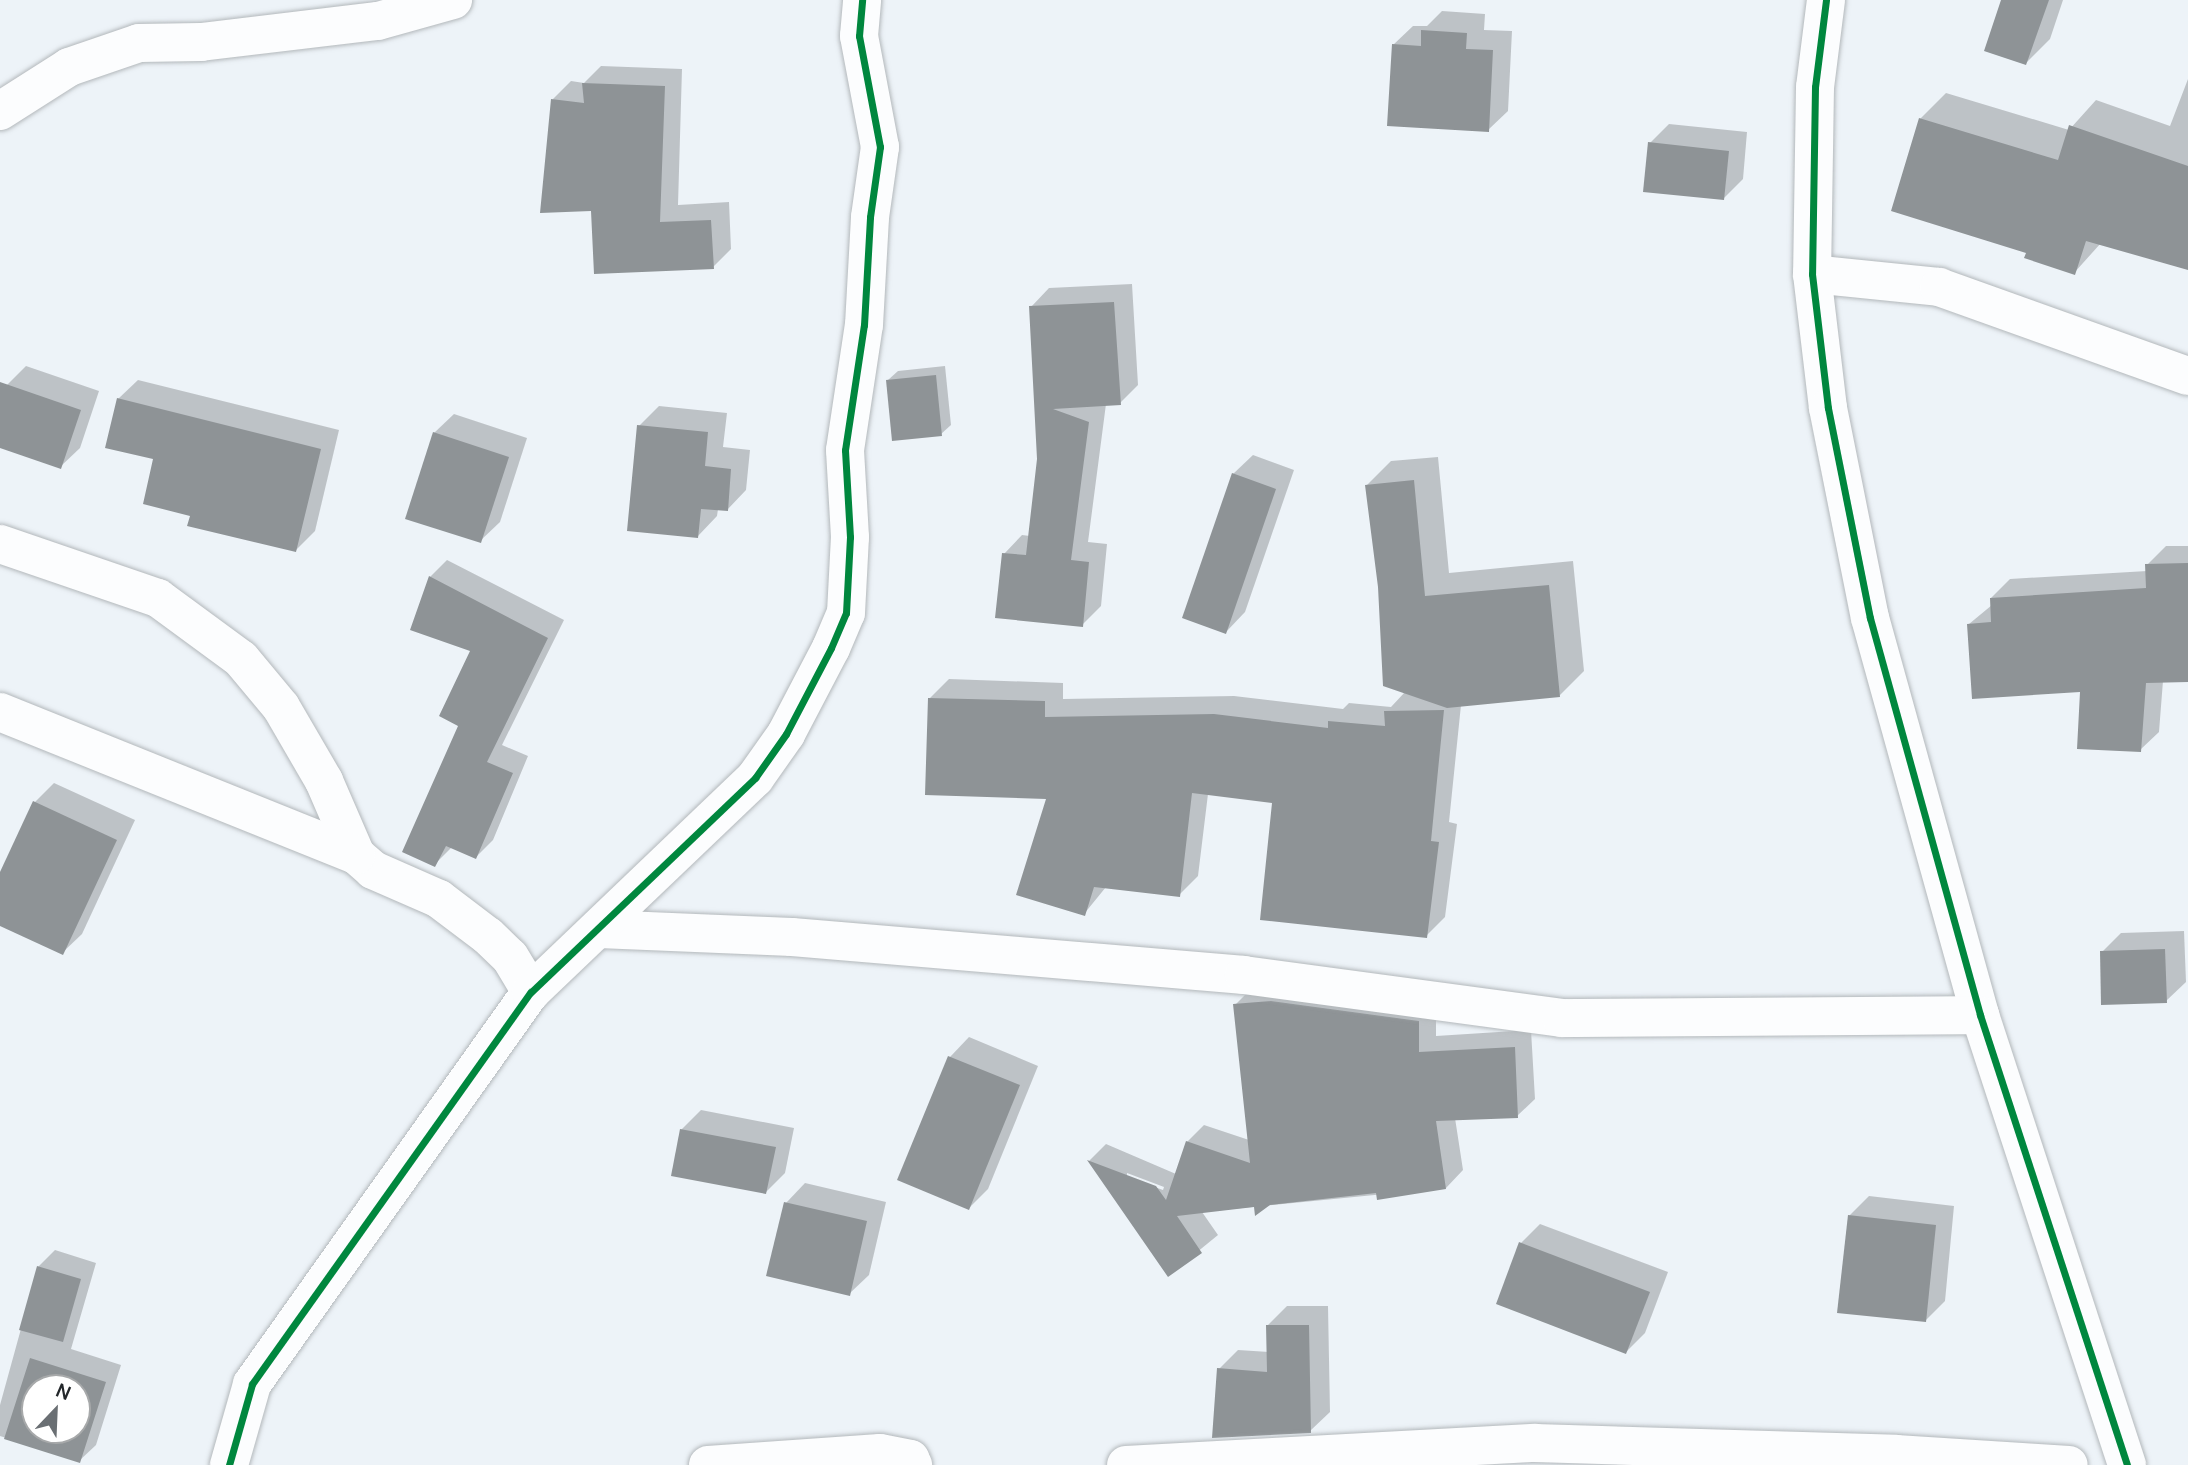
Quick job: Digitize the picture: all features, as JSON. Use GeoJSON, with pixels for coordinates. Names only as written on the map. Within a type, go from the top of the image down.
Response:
{"type":"FeatureCollection","features":[{"type":"Feature","properties":{"kind":"street"},"geometry":{"type":"LineString","coordinates":[[0,111],[69,67],[139,43],[201,42],[378,21],[453,0]]}},
{"type":"Feature","properties":{"kind":"street"},"geometry":{"type":"LineString","coordinates":[[229,1465],[251,1384],[531,992],[755,778],[815,684],[846,613],[850,537],[845,450],[864,325],[870,217],[880,147],[859,36],[862,0]]}},
{"type":"Feature","properties":{"kind":"street"},"geometry":{"type":"LineString","coordinates":[[1826,0],[1815,87],[1812,275],[1828,408],[1870,618],[1980,1015],[2126,1461],[2082,1465]]}},
{"type":"Feature","properties":{"kind":"street"},"geometry":{"type":"LineString","coordinates":[[1812,275],[1939,287],[2188,376]]}},
{"type":"Feature","properties":{"kind":"street"},"geometry":{"type":"LineString","coordinates":[[0,544],[158,598],[241,659],[281,707],[324,781],[356,855]]}},
{"type":"Feature","properties":{"kind":"street"},"geometry":{"type":"LineString","coordinates":[[0,712],[356,855],[373,870],[439,899],[488,936],[510,957],[531,992]]}},
{"type":"Feature","properties":{"kind":"street"},"geometry":{"type":"LineString","coordinates":[[598,929],[792,937],[1244,975],[1561,1018],[1980,1015]]}},
{"type":"Feature","properties":{"kind":"street"},"geometry":{"type":"LineString","coordinates":[[1126,1465],[1535,1443],[1896,1454],[2070,1465]]}},
{"type":"Feature","properties":{"kind":"street"},"geometry":{"type":"LineString","coordinates":[[708,1465],[880,1453],[910,1460],[913,1465]]}},
{"type":"Feature","properties":{"kind":"building"},"geometry":{"type":"Polygon","coordinates":[[[2001,0],[2049,0],[2026,65],[1984,51],[2001,0]]]}},
{"type":"Feature","properties":{"kind":"building"},"geometry":{"type":"Polygon","coordinates":[[[1421,30],[1467,33],[1466,49],[1493,50],[1489,132],[1387,126],[1392,44],[1421,46],[1421,30]]]}},
{"type":"Feature","properties":{"kind":"building"},"geometry":{"type":"Polygon","coordinates":[[[582,83],[665,86],[660,222],[711,220],[714,269],[594,274],[591,211],[540,213],[551,99],[584,103],[582,83]]]}},
{"type":"Feature","properties":{"kind":"building"},"geometry":{"type":"Polygon","coordinates":[[[1919,118],[2058,160],[2069,125],[2188,166],[2188,270],[2086,241],[2075,275],[2024,258],[2026,253],[1891,211],[1919,118]]]}},
{"type":"Feature","properties":{"kind":"building"},"geometry":{"type":"Polygon","coordinates":[[[1648,142],[1729,151],[1724,200],[1643,192],[1648,142]]]}},
{"type":"Feature","properties":{"kind":"building"},"geometry":{"type":"Polygon","coordinates":[[[1114,302],[1121,405],[1053,409],[1089,422],[1071,560],[1089,562],[1083,627],[995,618],[1002,553],[1026,555],[1037,459],[1029,306],[1114,302]]]}},
{"type":"Feature","properties":{"kind":"building"},"geometry":{"type":"Polygon","coordinates":[[[936,375],[942,436],[892,441],[886,380],[936,375]]]}},
{"type":"Feature","properties":{"kind":"building"},"geometry":{"type":"Polygon","coordinates":[[[0,382],[81,410],[61,469],[0,448],[0,382]]]}},
{"type":"Feature","properties":{"kind":"building"},"geometry":{"type":"Polygon","coordinates":[[[117,398],[321,449],[296,552],[187,526],[190,516],[143,504],[153,459],[105,448],[117,398]]]}},
{"type":"Feature","properties":{"kind":"building"},"geometry":{"type":"Polygon","coordinates":[[[637,425],[708,432],[705,466],[731,469],[728,511],[701,509],[698,538],[627,531],[637,425]]]}},
{"type":"Feature","properties":{"kind":"building"},"geometry":{"type":"Polygon","coordinates":[[[433,432],[509,457],[481,543],[405,519],[433,432]]]}},
{"type":"Feature","properties":{"kind":"building"},"geometry":{"type":"Polygon","coordinates":[[[1232,473],[1276,489],[1226,634],[1182,618],[1232,473]]]}},
{"type":"Feature","properties":{"kind":"building"},"geometry":{"type":"Polygon","coordinates":[[[1414,480],[1425,596],[1549,585],[1560,697],[1447,708],[1383,686],[1378,587],[1365,485],[1414,480]]]}},
{"type":"Feature","properties":{"kind":"building"},"geometry":{"type":"Polygon","coordinates":[[[2188,563],[2188,682],[2146,683],[2141,752],[2077,749],[2080,692],[1972,699],[1967,624],[1991,622],[1990,598],[2146,588],[2145,564],[2188,563]]]}},
{"type":"Feature","properties":{"kind":"building"},"geometry":{"type":"Polygon","coordinates":[[[429,576],[548,638],[487,762],[513,773],[476,859],[446,846],[435,867],[402,852],[458,726],[439,716],[470,651],[410,630],[429,576]]]}},
{"type":"Feature","properties":{"kind":"building"},"geometry":{"type":"Polygon","coordinates":[[[928,698],[1045,701],[1045,717],[1214,714],[1328,728],[1328,721],[1385,726],[1384,711],[1444,710],[1431,841],[1439,842],[1427,938],[1260,920],[1272,803],[1192,793],[1180,897],[1094,887],[1085,916],[1016,895],[1046,799],[925,795],[928,698]]]}},
{"type":"Feature","properties":{"kind":"building"},"geometry":{"type":"Polygon","coordinates":[[[33,801],[117,840],[63,955],[0,926],[0,872],[33,801]]]}},
{"type":"Feature","properties":{"kind":"building"},"geometry":{"type":"Polygon","coordinates":[[[2165,949],[2167,1003],[2101,1005],[2100,951],[2165,949]]]}},
{"type":"Feature","properties":{"kind":"building"},"geometry":{"type":"Polygon","coordinates":[[[1271,1001],[1419,1021],[1419,1052],[1515,1047],[1518,1118],[1436,1121],[1446,1189],[1377,1200],[1376,1193],[1270,1205],[1255,1216],[1254,1207],[1177,1216],[1202,1253],[1168,1277],[1087,1160],[1156,1186],[1166,1200],[1186,1141],[1250,1163],[1233,1004],[1271,1001]]]}},
{"type":"Feature","properties":{"kind":"building"},"geometry":{"type":"Polygon","coordinates":[[[948,1056],[1020,1085],[969,1210],[897,1180],[948,1056]]]}},
{"type":"Feature","properties":{"kind":"building"},"geometry":{"type":"Polygon","coordinates":[[[680,1129],[776,1147],[766,1194],[671,1176],[680,1129]]]}},
{"type":"Feature","properties":{"kind":"building"},"geometry":{"type":"Polygon","coordinates":[[[784,1202],[867,1221],[850,1296],[766,1276],[784,1202]]]}},
{"type":"Feature","properties":{"kind":"building"},"geometry":{"type":"Polygon","coordinates":[[[1848,1215],[1936,1225],[1926,1322],[1837,1313],[1848,1215]]]}},
{"type":"Feature","properties":{"kind":"building"},"geometry":{"type":"Polygon","coordinates":[[[1519,1242],[1650,1292],[1626,1354],[1496,1304],[1519,1242]]]}},
{"type":"Feature","properties":{"kind":"building"},"geometry":{"type":"Polygon","coordinates":[[[37,1266],[81,1279],[63,1342],[19,1330],[37,1266]]]}},
{"type":"Feature","properties":{"kind":"building"},"geometry":{"type":"Polygon","coordinates":[[[1266,1325],[1309,1325],[1311,1433],[1212,1438],[1217,1368],[1267,1372],[1266,1325]]]}},
{"type":"Feature","properties":{"kind":"building"},"geometry":{"type":"Polygon","coordinates":[[[30,1358],[81,1374],[25,1374],[30,1358]]]}},
{"type":"Feature","properties":{"kind":"building"},"geometry":{"type":"Polygon","coordinates":[[[91,1377],[106,1382],[91,1429],[91,1377]]]}},
{"type":"Feature","properties":{"kind":"building"},"geometry":{"type":"Polygon","coordinates":[[[21,1386],[21,1444],[86,1444],[80,1463],[4,1439],[21,1386]]]}},
{"type":"Feature","properties":{"kind":"cycle path"},"geometry":{"type":"LineString","coordinates":[[229,1465],[252,1384],[531,992],[755,778],[786,734],[831,648],[846,613],[850,537],[845,450],[864,325],[870,217],[880,147],[859,36],[862,0]]}},
{"type":"Feature","properties":{"kind":"cycle path"},"geometry":{"type":"LineString","coordinates":[[1826,0],[1815,87],[1812,274],[1828,408],[1870,618],[1980,1015],[2127,1465]]}}]}
